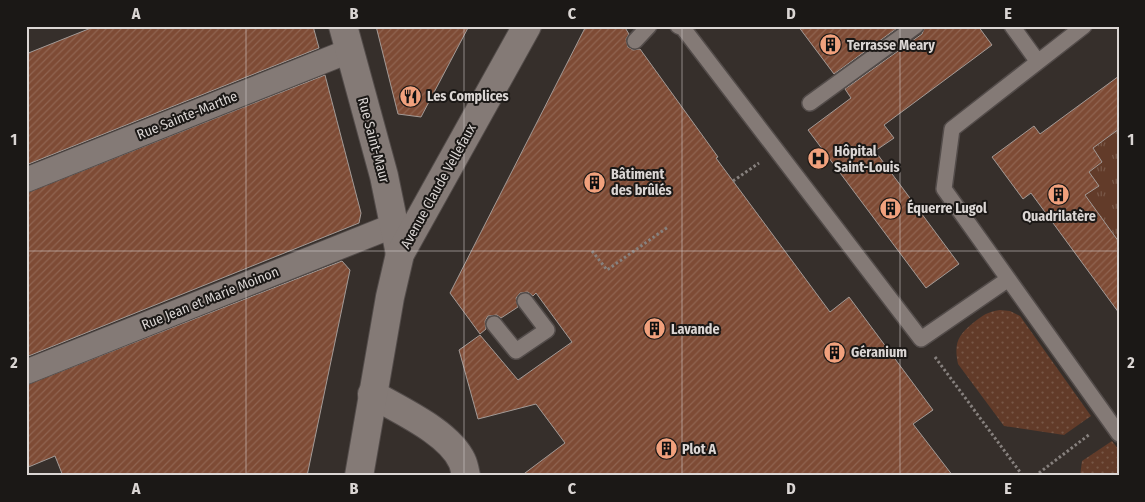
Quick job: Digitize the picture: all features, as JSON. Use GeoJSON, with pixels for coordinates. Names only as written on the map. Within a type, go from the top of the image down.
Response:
{"type":"FeatureCollection","features":[{"type":"Feature","properties":{"kind":"street","name":"Avenue Claude Vellefaux"},"geometry":{"type":"LineString","coordinates":[[359,476],[372,394],[400,254],[527,26]]}},
{"type":"Feature","properties":{"kind":"street","name":"Rue Saint-Maur"},"geometry":{"type":"LineString","coordinates":[[346,39],[384,176],[400,254]]}},
{"type":"Feature","properties":{"kind":"street","name":"Rue Sainte-Marthe"},"geometry":{"type":"LineString","coordinates":[[26,180],[346,39]]}},
{"type":"Feature","properties":{"kind":"street","name":"Rue Jean et Marie Moinon"},"geometry":{"type":"LineString","coordinates":[[26,372],[395,225]]}},
{"type":"Feature","properties":{"kind":"street"},"geometry":{"type":"LineString","coordinates":[[372,394],[440,434],[454,448],[462,461],[466,476]]}},
{"type":"Feature","properties":{"kind":"lane"},"geometry":{"type":"LineString","coordinates":[[634,41],[649,26]]}},
{"type":"Feature","properties":{"kind":"lane"},"geometry":{"type":"LineString","coordinates":[[678,26],[683,28],[921,339],[1008,280]]}},
{"type":"Feature","properties":{"kind":"lane"},"geometry":{"type":"LineString","coordinates":[[810,103],[916,26]]}},
{"type":"Feature","properties":{"kind":"lane"},"geometry":{"type":"LineString","coordinates":[[1012,26],[1038,62]]}},
{"type":"Feature","properties":{"kind":"lane"},"geometry":{"type":"LineString","coordinates":[[1084,26],[952,129],[944,189],[1119,434]]}},
{"type":"Feature","properties":{"kind":"lane"},"geometry":{"type":"LineString","coordinates":[[494,324],[516,351],[547,330],[526,301]]}},
{"type":"Feature","properties":{"kind":"path"},"geometry":{"type":"LineString","coordinates":[[732,181],[777,151]]}},
{"type":"Feature","properties":{"kind":"path"},"geometry":{"type":"LineString","coordinates":[[592,251],[607,270],[668,226]]}},
{"type":"Feature","properties":{"kind":"path"},"geometry":{"type":"LineString","coordinates":[[921,339],[1023,476]]}},
{"type":"Feature","properties":{"kind":"path"},"geometry":{"type":"LineString","coordinates":[[1034,476],[1109,421]]}},
{"type":"Feature","properties":{"kind":"green space"},"geometry":{"type":"Polygon","coordinates":[[[1119,129],[1119,242],[1085,195],[1099,186],[1089,172],[1102,162],[1093,148],[1119,129]]]}},
{"type":"Feature","properties":{"kind":"green space"},"geometry":{"type":"Polygon","coordinates":[[[1000,310],[1010,311],[1020,316],[1091,416],[1064,435],[1004,426],[958,364],[956,351],[958,341],[963,332],[983,316],[1000,310]]]}},
{"type":"Feature","properties":{"kind":"green space"},"geometry":{"type":"Polygon","coordinates":[[[1112,441],[1119,450],[1119,476],[1080,476],[1082,461],[1112,441]]]}},
{"type":"Feature","properties":{"kind":"building"},"geometry":{"type":"Polygon","coordinates":[[[96,26],[313,26],[319,48],[26,165],[26,54],[96,26]]]}},
{"type":"Feature","properties":{"kind":"building"},"geometry":{"type":"Polygon","coordinates":[[[376,26],[469,26],[421,117],[398,114],[376,26]]]}},
{"type":"Feature","properties":{"kind":"building"},"geometry":{"type":"Polygon","coordinates":[[[586,26],[624,26],[629,34],[626,39],[628,47],[633,50],[640,49],[718,157],[716,158],[830,312],[849,297],[933,410],[913,424],[953,476],[521,476],[565,443],[536,404],[478,419],[459,350],[480,335],[518,380],[572,342],[536,293],[533,296],[528,292],[520,293],[516,298],[518,307],[501,318],[497,315],[488,316],[485,321],[486,329],[480,334],[450,293],[586,26]]]}},
{"type":"Feature","properties":{"kind":"building"},"geometry":{"type":"Polygon","coordinates":[[[798,26],[900,26],[834,74],[798,26]]]}},
{"type":"Feature","properties":{"kind":"building","name":"Équerre Lugol"},"geometry":{"type":"Polygon","coordinates":[[[925,26],[978,26],[992,45],[884,125],[894,138],[875,151],[959,264],[926,288],[808,130],[851,98],[845,89],[922,34],[925,26]]]}},
{"type":"Feature","properties":{"kind":"building"},"geometry":{"type":"Polygon","coordinates":[[[325,75],[361,213],[359,223],[26,357],[26,193],[325,75]]]}},
{"type":"Feature","properties":{"kind":"building","name":"Quadrilatère"},"geometry":{"type":"Polygon","coordinates":[[[1119,76],[1119,129],[1093,148],[1102,162],[1089,172],[1099,186],[1085,195],[1119,242],[1119,313],[1031,193],[1023,199],[992,157],[1034,126],[1040,134],[1119,76]]]}},
{"type":"Feature","properties":{"kind":"building"},"geometry":{"type":"Polygon","coordinates":[[[342,261],[350,270],[307,476],[63,476],[55,456],[26,468],[26,385],[342,261]]]}},
{"type":"Feature","properties":{"kind":"place","name":"Terrasse Meary"},"geometry":{"type":"Point","coordinates":[831,45]}},
{"type":"Feature","properties":{"kind":"place","name":"Les Complices"},"geometry":{"type":"Point","coordinates":[411,96]}},
{"type":"Feature","properties":{"kind":"place","name":"Hôpital Saint-Louis"},"geometry":{"type":"Point","coordinates":[818,159]}},
{"type":"Feature","properties":{"kind":"place","name":"Bâtiment des brûlés"},"geometry":{"type":"Point","coordinates":[595,182]}},
{"type":"Feature","properties":{"kind":"place","name":"Quadrilatère"},"geometry":{"type":"Point","coordinates":[1059,194]}},
{"type":"Feature","properties":{"kind":"place","name":"Équerre Lugol"},"geometry":{"type":"Point","coordinates":[891,208]}},
{"type":"Feature","properties":{"kind":"place","name":"Lavande"},"geometry":{"type":"Point","coordinates":[655,329]}},
{"type":"Feature","properties":{"kind":"place","name":"Géranium"},"geometry":{"type":"Point","coordinates":[835,352]}},
{"type":"Feature","properties":{"kind":"place","name":"Plot A"},"geometry":{"type":"Point","coordinates":[666,449]}}]}
